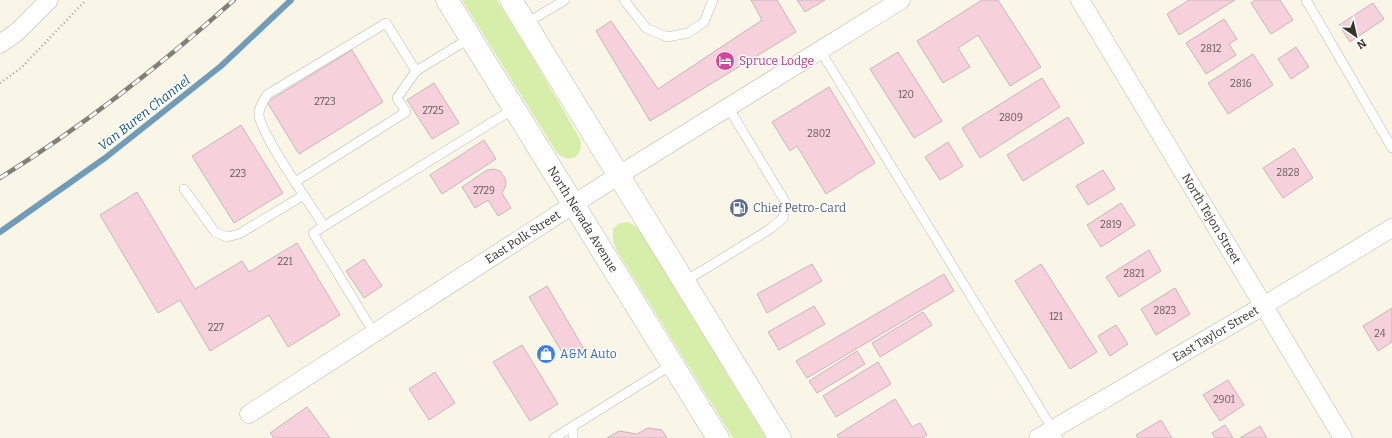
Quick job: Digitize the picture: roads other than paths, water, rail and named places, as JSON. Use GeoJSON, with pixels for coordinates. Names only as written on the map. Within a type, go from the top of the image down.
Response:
{"type":"FeatureCollection","features":[{"type":"Feature","properties":{"kind":"main road","name":"North Nevada Avenue"},"geometry":{"type":"LineString","coordinates":[[447,0],[718,438]]}},
{"type":"Feature","properties":{"kind":"main road"},"geometry":{"type":"LineString","coordinates":[[511,0],[780,438]]}},
{"type":"Feature","properties":{"kind":"street"},"geometry":{"type":"LineString","coordinates":[[0,44],[17,32],[49,0]]}},
{"type":"Feature","properties":{"kind":"street","name":"East Polk Street"},"geometry":{"type":"LineString","coordinates":[[249,414],[619,175],[901,0]]}},
{"type":"Feature","properties":{"kind":"street","name":"North Tejon Street"},"geometry":{"type":"LineString","coordinates":[[1080,0],[1343,438]]}},
{"type":"Feature","properties":{"kind":"street","name":"East Taylor Street"},"geometry":{"type":"LineString","coordinates":[[1050,435],[1392,228]]}},
{"type":"Feature","properties":{"kind":"lane"},"geometry":{"type":"LineString","coordinates":[[526,24],[565,0]]}},
{"type":"Feature","properties":{"kind":"lane"},"geometry":{"type":"LineString","coordinates":[[624,0],[646,28],[667,37],[688,33],[704,22],[713,0]]}},
{"type":"Feature","properties":{"kind":"lane"},"geometry":{"type":"LineString","coordinates":[[1306,0],[1392,148]]}},
{"type":"Feature","properties":{"kind":"lane"},"geometry":{"type":"LineString","coordinates":[[324,226],[266,134],[259,114],[262,102],[268,94],[386,23],[416,71]]}},
{"type":"Feature","properties":{"kind":"lane"},"geometry":{"type":"LineString","coordinates":[[295,182],[406,112],[398,98],[416,71],[471,38]]}},
{"type":"Feature","properties":{"kind":"lane"},"geometry":{"type":"LineString","coordinates":[[820,50],[1050,435]]}},
{"type":"Feature","properties":{"kind":"lane"},"geometry":{"type":"LineString","coordinates":[[684,282],[770,229],[783,218],[786,203],[728,107]]}},
{"type":"Feature","properties":{"kind":"lane"},"geometry":{"type":"LineString","coordinates":[[374,333],[313,233],[514,108]]}},
{"type":"Feature","properties":{"kind":"lane"},"geometry":{"type":"LineString","coordinates":[[184,189],[215,232],[227,237],[239,234],[304,195]]}},
{"type":"Feature","properties":{"kind":"lane"},"geometry":{"type":"LineString","coordinates":[[554,438],[673,364]]}},
{"type":"Feature","properties":{"kind":"lane"},"geometry":{"type":"LineString","coordinates":[[573,426],[573,438]]}},
{"type":"Feature","properties":{"kind":"waterway","name":"Van Buren Channel"},"geometry":{"type":"LineString","coordinates":[[0,232],[105,158],[221,66],[291,0]]}},
{"type":"Feature","properties":{"kind":"railway"},"geometry":{"type":"LineString","coordinates":[[0,178],[31,158],[121,94],[234,0]]}},
{"type":"Feature","properties":{"kind":"place","name":"Spruce Lodge"},"geometry":{"type":"Point","coordinates":[725,61]}},
{"type":"Feature","properties":{"kind":"place","name":"Chief Petro-Card"},"geometry":{"type":"Point","coordinates":[739,208]}},
{"type":"Feature","properties":{"kind":"place","name":"A&M Auto"},"geometry":{"type":"Point","coordinates":[546,354]}}]}
